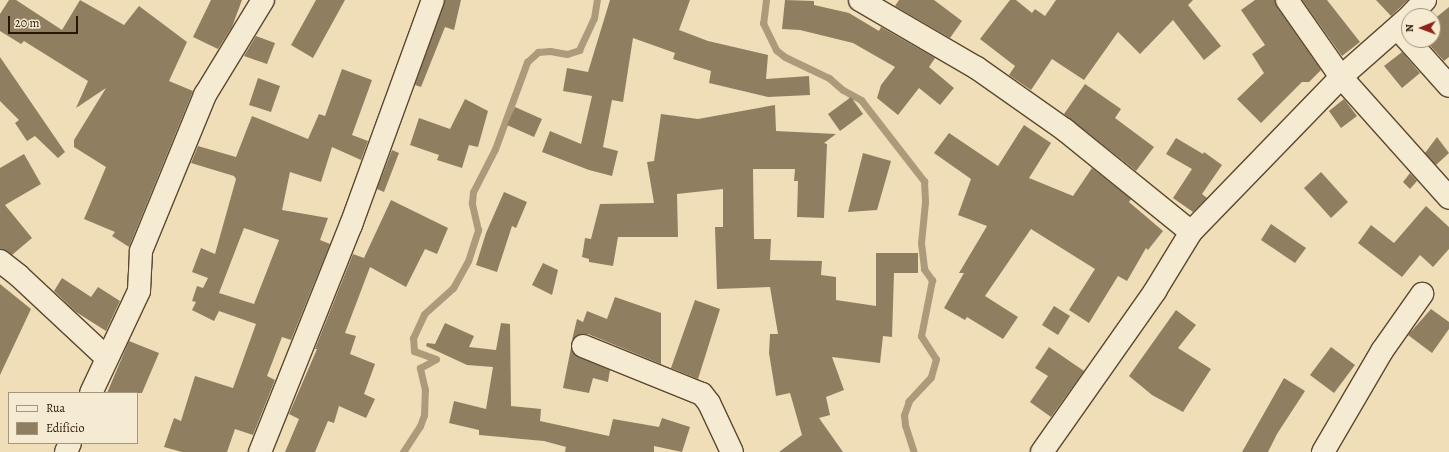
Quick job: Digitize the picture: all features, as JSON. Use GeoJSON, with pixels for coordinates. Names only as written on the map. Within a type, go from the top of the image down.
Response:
{"type":"FeatureCollection","features":[{"type":"Feature","properties":{"kind":"street"},"geometry":{"type":"LineString","coordinates":[[91,392],[106,357],[139,291],[141,251],[206,95],[263,0]]}},
{"type":"Feature","properties":{"kind":"street"},"geometry":{"type":"LineString","coordinates":[[261,449],[351,225],[433,0]]}},
{"type":"Feature","properties":{"kind":"street"},"geometry":{"type":"LineString","coordinates":[[860,0],[977,68],[1065,130],[1191,232]]}},
{"type":"Feature","properties":{"kind":"street"},"geometry":{"type":"LineString","coordinates":[[1287,0],[1341,77],[1449,198]]}},
{"type":"Feature","properties":{"kind":"street"},"geometry":{"type":"LineString","coordinates":[[1417,8],[1425,0]]}},
{"type":"Feature","properties":{"kind":"street"},"geometry":{"type":"LineString","coordinates":[[1042,452],[1155,291],[1191,232],[1341,77],[1401,24]]}},
{"type":"Feature","properties":{"kind":"street"},"geometry":{"type":"LineString","coordinates":[[1424,48],[1449,86]]}},
{"type":"Feature","properties":{"kind":"street"},"geometry":{"type":"LineString","coordinates":[[0,261],[19,276],[106,357]]}},
{"type":"Feature","properties":{"kind":"street"},"geometry":{"type":"LineString","coordinates":[[1323,452],[1382,351],[1422,294]]}},
{"type":"Feature","properties":{"kind":"street"},"geometry":{"type":"LineString","coordinates":[[583,346],[702,394],[709,403],[732,452]]}},
{"type":"Feature","properties":{"kind":"building"},"geometry":{"type":"Polygon","coordinates":[[[9,0],[16,0],[62,30],[80,0],[124,25],[139,6],[187,42],[169,81],[193,91],[129,247],[112,236],[115,232],[84,219],[106,167],[74,147],[74,140],[106,88],[76,108],[88,81],[24,41],[21,44],[0,31],[0,14],[9,0]]]}},
{"type":"Feature","properties":{"kind":"building"},"geometry":{"type":"Polygon","coordinates":[[[211,0],[242,0],[232,27],[218,49],[193,37],[211,0]]]}},
{"type":"Feature","properties":{"kind":"building"},"geometry":{"type":"Polygon","coordinates":[[[316,0],[345,0],[313,58],[291,45],[316,0]]]}},
{"type":"Feature","properties":{"kind":"building"},"geometry":{"type":"Polygon","coordinates":[[[445,0],[461,0],[454,30],[445,27],[421,87],[415,85],[445,0]]]}},
{"type":"Feature","properties":{"kind":"building"},"geometry":{"type":"Polygon","coordinates":[[[610,0],[690,0],[679,30],[708,41],[768,55],[766,79],[809,76],[810,95],[768,97],[709,83],[711,71],[673,59],[675,53],[633,38],[623,102],[612,100],[603,147],[618,151],[612,176],[589,170],[542,152],[550,131],[581,144],[592,96],[563,91],[567,68],[588,72],[610,0]]]}},
{"type":"Feature","properties":{"kind":"building"},"geometry":{"type":"Polygon","coordinates":[[[785,0],[814,1],[814,5],[849,13],[879,31],[881,27],[935,58],[929,67],[954,88],[940,105],[919,88],[898,115],[877,98],[881,85],[895,67],[853,43],[800,30],[782,29],[785,0]]]}},
{"type":"Feature","properties":{"kind":"building"},"geometry":{"type":"Polygon","coordinates":[[[899,0],[934,0],[962,21],[950,38],[895,6],[899,0]]]}},
{"type":"Feature","properties":{"kind":"building"},"geometry":{"type":"Polygon","coordinates":[[[1010,0],[1016,0],[1032,13],[1035,9],[1045,16],[1056,0],[1193,0],[1188,5],[1221,46],[1204,60],[1173,20],[1140,54],[1118,32],[1084,80],[1052,59],[1031,90],[1009,75],[1015,66],[980,39],[1010,0]]]}},
{"type":"Feature","properties":{"kind":"building"},"geometry":{"type":"Polygon","coordinates":[[[1255,0],[1275,0],[1277,7],[1321,70],[1309,82],[1302,82],[1261,123],[1237,99],[1264,73],[1252,54],[1265,45],[1241,10],[1255,0]]]}},
{"type":"Feature","properties":{"kind":"building"},"geometry":{"type":"Polygon","coordinates":[[[1302,0],[1327,0],[1360,42],[1342,56],[1302,0]]]}},
{"type":"Feature","properties":{"kind":"building"},"geometry":{"type":"Polygon","coordinates":[[[1376,0],[1408,0],[1391,16],[1376,0]]]}},
{"type":"Feature","properties":{"kind":"building"},"geometry":{"type":"Polygon","coordinates":[[[1449,7],[1449,57],[1444,61],[1432,48],[1441,48],[1441,14],[1449,7]]]}},
{"type":"Feature","properties":{"kind":"building"},"geometry":{"type":"Polygon","coordinates":[[[256,36],[275,43],[267,64],[244,56],[256,36]]]}},
{"type":"Feature","properties":{"kind":"building"},"geometry":{"type":"Polygon","coordinates":[[[1402,52],[1420,73],[1402,88],[1384,66],[1402,52]]]}},
{"type":"Feature","properties":{"kind":"building"},"geometry":{"type":"Polygon","coordinates":[[[0,57],[65,152],[58,158],[35,136],[27,141],[15,123],[19,120],[0,101],[0,57]]]}},
{"type":"Feature","properties":{"kind":"building"},"geometry":{"type":"Polygon","coordinates":[[[342,69],[372,80],[352,135],[368,141],[361,160],[332,147],[321,182],[290,172],[282,210],[328,218],[320,240],[330,244],[291,340],[282,337],[267,376],[275,380],[253,435],[235,429],[227,452],[182,452],[164,447],[174,418],[181,421],[195,376],[233,388],[256,324],[219,311],[214,321],[192,310],[196,302],[192,301],[197,286],[203,288],[208,278],[192,272],[201,248],[215,254],[236,179],[234,176],[191,163],[198,146],[236,157],[252,116],[308,139],[319,114],[325,116],[342,69]],[[244,228],[219,293],[254,304],[279,240],[244,228]]]}},
{"type":"Feature","properties":{"kind":"building"},"geometry":{"type":"Polygon","coordinates":[[[258,78],[280,86],[271,112],[249,105],[258,78]]]}},
{"type":"Feature","properties":{"kind":"building"},"geometry":{"type":"Polygon","coordinates":[[[1085,84],[1121,109],[1115,118],[1154,147],[1136,171],[1064,114],[1085,84]]]}},
{"type":"Feature","properties":{"kind":"building"},"geometry":{"type":"Polygon","coordinates":[[[851,97],[863,114],[840,131],[828,114],[851,97]]]}},
{"type":"Feature","properties":{"kind":"building"},"geometry":{"type":"Polygon","coordinates":[[[465,99],[488,111],[478,147],[469,145],[462,168],[437,160],[439,155],[410,145],[419,118],[450,129],[465,99]]]}},
{"type":"Feature","properties":{"kind":"building"},"geometry":{"type":"Polygon","coordinates":[[[1344,99],[1357,116],[1341,128],[1329,111],[1344,99]]]}},
{"type":"Feature","properties":{"kind":"building"},"geometry":{"type":"Polygon","coordinates":[[[775,105],[776,131],[836,134],[824,143],[827,144],[824,218],[797,217],[798,181],[794,181],[795,169],[753,169],[754,239],[771,239],[770,260],[822,261],[821,275],[836,277],[836,300],[876,306],[876,253],[918,253],[918,273],[894,273],[892,337],[883,336],[880,363],[832,357],[844,390],[826,397],[830,415],[819,418],[843,452],[779,452],[802,435],[790,393],[776,396],[769,353],[770,334],[778,334],[770,287],[717,289],[715,227],[723,227],[723,189],[677,194],[678,237],[618,237],[613,266],[589,262],[589,259],[582,257],[585,238],[591,239],[600,204],[654,203],[647,162],[654,161],[661,114],[698,119],[775,105]]]}},
{"type":"Feature","properties":{"kind":"building"},"geometry":{"type":"Polygon","coordinates":[[[515,107],[542,119],[534,137],[507,125],[515,107]]]}},
{"type":"Feature","properties":{"kind":"building"},"geometry":{"type":"Polygon","coordinates":[[[1024,125],[1051,143],[1029,178],[1073,196],[1092,168],[1131,199],[1129,202],[1163,231],[1148,250],[1146,248],[1127,281],[1118,276],[1089,323],[1069,310],[1095,269],[1031,229],[985,296],[1018,317],[1003,339],[967,317],[965,320],[944,308],[964,273],[959,273],[987,226],[958,215],[971,179],[934,153],[949,133],[998,166],[1024,125]]]}},
{"type":"Feature","properties":{"kind":"building"},"geometry":{"type":"Polygon","coordinates":[[[1437,137],[1449,153],[1436,165],[1425,153],[1437,137]]]}},
{"type":"Feature","properties":{"kind":"building"},"geometry":{"type":"Polygon","coordinates":[[[1176,138],[1203,154],[1204,152],[1222,165],[1202,194],[1207,198],[1193,212],[1173,198],[1192,169],[1166,154],[1176,138]]]}},
{"type":"Feature","properties":{"kind":"building"},"geometry":{"type":"Polygon","coordinates":[[[392,150],[399,153],[384,192],[377,189],[392,150]]]}},
{"type":"Feature","properties":{"kind":"building"},"geometry":{"type":"Polygon","coordinates":[[[863,153],[891,161],[877,210],[848,212],[863,153]]]}},
{"type":"Feature","properties":{"kind":"building"},"geometry":{"type":"Polygon","coordinates":[[[24,154],[41,184],[5,205],[32,238],[12,255],[0,249],[0,168],[24,154]]]}},
{"type":"Feature","properties":{"kind":"building"},"geometry":{"type":"Polygon","coordinates":[[[1321,172],[1348,202],[1331,218],[1304,188],[1321,172]]]}},
{"type":"Feature","properties":{"kind":"building"},"geometry":{"type":"Polygon","coordinates":[[[1410,173],[1417,181],[1410,189],[1403,182],[1410,173]]]}},
{"type":"Feature","properties":{"kind":"building"},"geometry":{"type":"Polygon","coordinates":[[[504,192],[527,202],[516,228],[512,226],[497,272],[476,265],[486,233],[504,192]]]}},
{"type":"Feature","properties":{"kind":"building"},"geometry":{"type":"Polygon","coordinates":[[[391,200],[448,228],[437,254],[425,249],[406,287],[370,267],[345,333],[356,336],[350,354],[375,364],[364,394],[375,399],[366,418],[339,406],[334,423],[328,421],[315,452],[285,452],[299,419],[289,414],[317,349],[315,349],[353,254],[364,258],[391,200]]]}},
{"type":"Feature","properties":{"kind":"building"},"geometry":{"type":"Polygon","coordinates":[[[1426,206],[1449,227],[1449,249],[1433,267],[1420,255],[1402,277],[1358,243],[1371,225],[1394,243],[1426,206]]]}},
{"type":"Feature","properties":{"kind":"building"},"geometry":{"type":"Polygon","coordinates":[[[1271,224],[1306,248],[1295,263],[1261,240],[1271,224]]]}},
{"type":"Feature","properties":{"kind":"building"},"geometry":{"type":"Polygon","coordinates":[[[543,263],[558,270],[552,295],[532,285],[543,263]]]}},
{"type":"Feature","properties":{"kind":"building"},"geometry":{"type":"Polygon","coordinates":[[[62,278],[91,297],[98,287],[120,301],[106,331],[76,312],[54,291],[62,278]]]}},
{"type":"Feature","properties":{"kind":"building"},"geometry":{"type":"Polygon","coordinates":[[[0,284],[31,309],[0,375],[0,284]]]}},
{"type":"Feature","properties":{"kind":"building"},"geometry":{"type":"Polygon","coordinates":[[[615,297],[661,313],[661,364],[588,334],[581,334],[572,340],[577,319],[583,322],[587,311],[607,319],[615,297]]]}},
{"type":"Feature","properties":{"kind":"building"},"geometry":{"type":"Polygon","coordinates":[[[695,300],[720,309],[698,379],[671,368],[695,300]]]}},
{"type":"Feature","properties":{"kind":"building"},"geometry":{"type":"Polygon","coordinates":[[[1054,306],[1070,316],[1058,335],[1042,325],[1054,306]]]}},
{"type":"Feature","properties":{"kind":"building"},"geometry":{"type":"Polygon","coordinates":[[[1431,309],[1449,322],[1449,329],[1432,353],[1408,335],[1431,309]]]}},
{"type":"Feature","properties":{"kind":"building"},"geometry":{"type":"Polygon","coordinates":[[[1176,310],[1196,325],[1178,348],[1211,369],[1183,412],[1152,395],[1129,376],[1176,310]]]}},
{"type":"Feature","properties":{"kind":"building"},"geometry":{"type":"Polygon","coordinates":[[[445,323],[474,336],[469,347],[496,350],[501,323],[510,324],[511,406],[541,409],[540,421],[609,436],[613,419],[659,427],[662,418],[690,427],[682,452],[654,446],[654,452],[565,452],[566,447],[544,441],[479,435],[479,430],[449,423],[454,401],[486,409],[493,367],[467,365],[426,346],[427,343],[435,344],[445,323]]]}},
{"type":"Feature","properties":{"kind":"building"},"geometry":{"type":"Polygon","coordinates":[[[129,341],[159,353],[142,393],[107,392],[129,341]]]}},
{"type":"Feature","properties":{"kind":"building"},"geometry":{"type":"Polygon","coordinates":[[[1049,347],[1084,371],[1051,417],[1030,402],[1048,376],[1035,368],[1049,347]]]}},
{"type":"Feature","properties":{"kind":"building"},"geometry":{"type":"Polygon","coordinates":[[[1331,347],[1355,365],[1334,393],[1310,375],[1331,347]]]}},
{"type":"Feature","properties":{"kind":"building"},"geometry":{"type":"Polygon","coordinates":[[[571,348],[578,357],[610,370],[608,382],[593,378],[589,393],[563,388],[571,348]]]}},
{"type":"Feature","properties":{"kind":"building"},"geometry":{"type":"Polygon","coordinates":[[[1284,378],[1305,391],[1277,434],[1268,452],[1242,452],[1284,378]]]}},
{"type":"Feature","properties":{"kind":"waterway"},"geometry":{"type":"LineString","coordinates":[[403,452],[420,426],[424,415],[425,390],[420,368],[436,359],[414,351],[413,338],[424,314],[453,288],[468,261],[478,230],[472,203],[473,192],[495,149],[527,62],[538,52],[550,51],[567,54],[579,50],[594,18],[597,0]]}},
{"type":"Feature","properties":{"kind":"waterway"},"geometry":{"type":"LineString","coordinates":[[766,0],[763,23],[776,50],[785,57],[829,78],[843,90],[861,100],[924,181],[925,202],[921,243],[924,269],[932,280],[921,336],[936,359],[931,377],[909,401],[904,415],[905,425],[914,452]]}}]}
